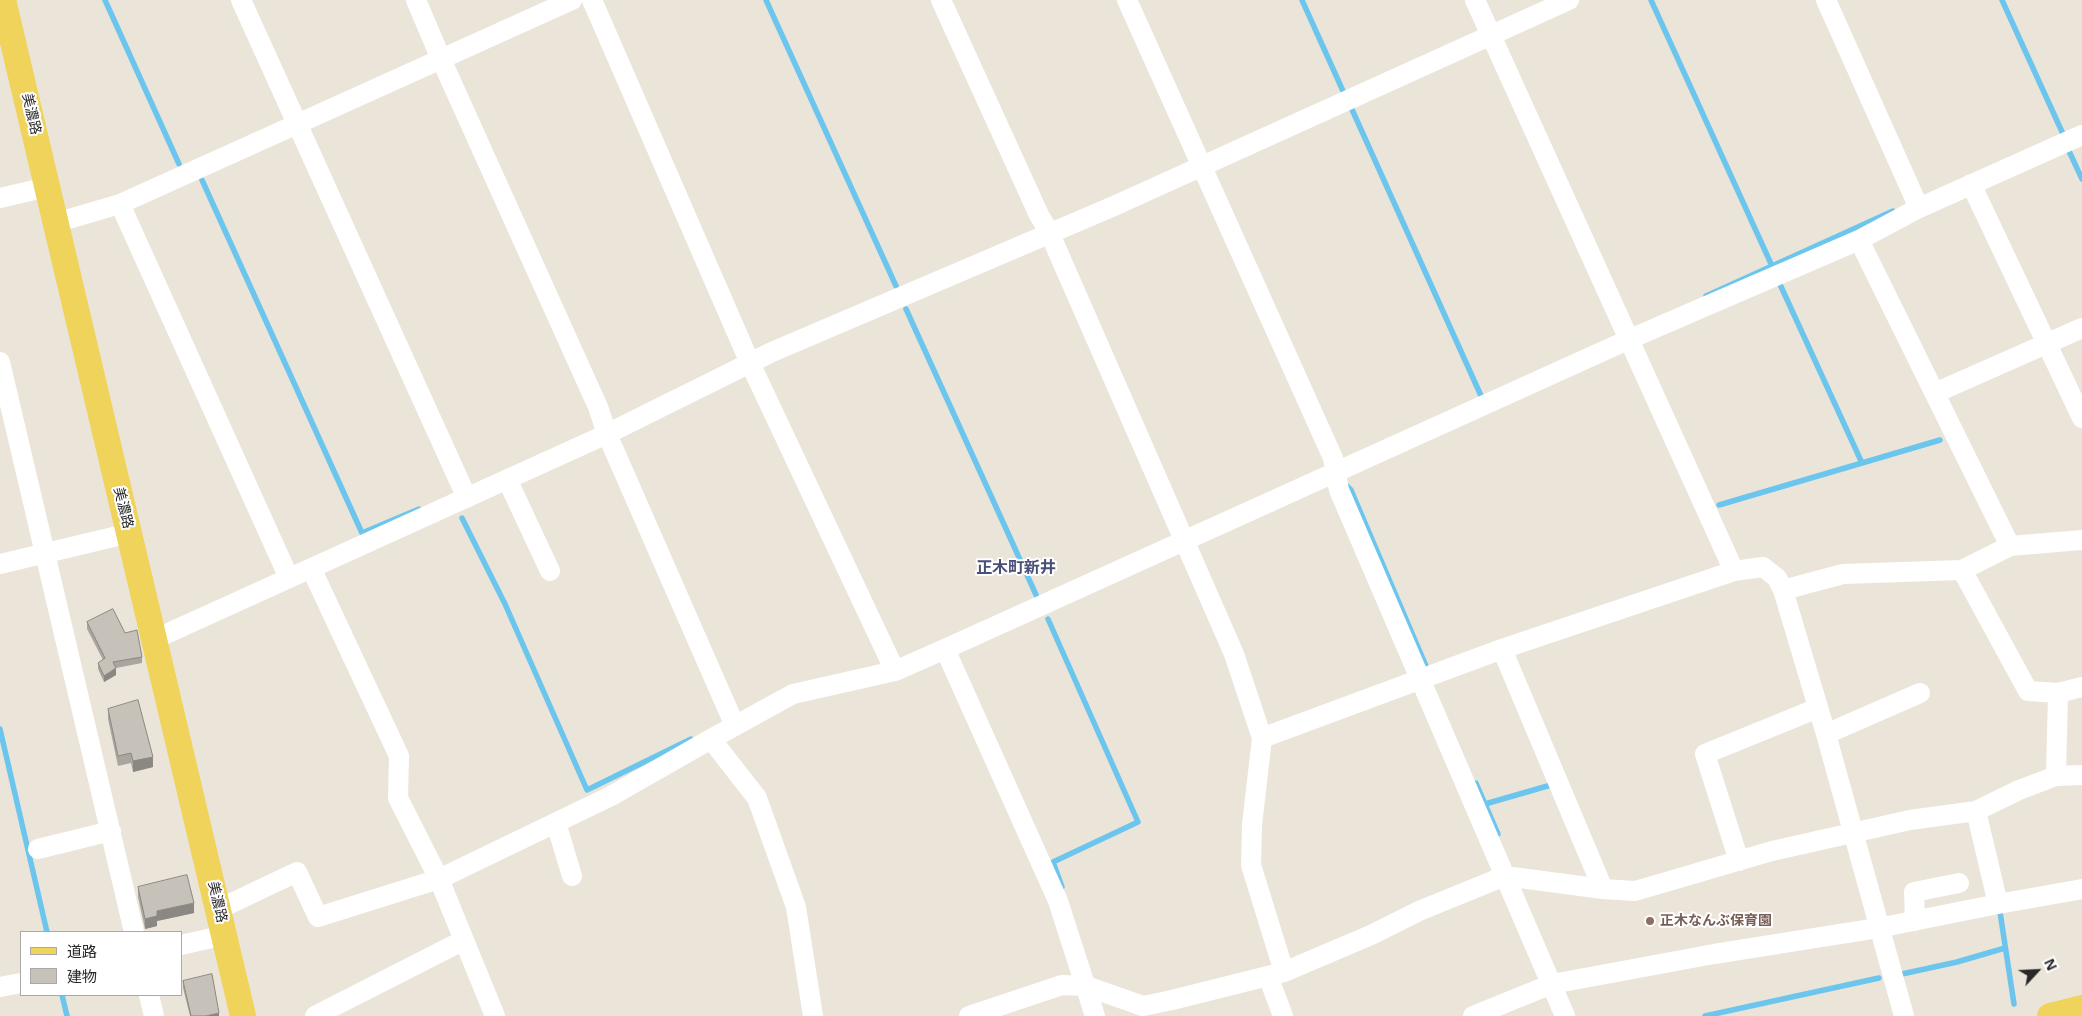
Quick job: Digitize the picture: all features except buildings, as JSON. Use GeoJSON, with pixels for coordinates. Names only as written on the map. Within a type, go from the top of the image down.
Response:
{"type":"FeatureCollection","features":[{"type":"Feature","properties":{"kind":"main road","name":"美濃路"},"geometry":{"type":"LineString","coordinates":[[3,0],[36,131],[55,223],[243,1016]]}},
{"type":"Feature","properties":{"kind":"main road"},"geometry":{"type":"LineString","coordinates":[[2050,1016],[2082,1008]]}},
{"type":"Feature","properties":{"kind":"street"},"geometry":{"type":"LineString","coordinates":[[241,0],[467,498]]}},
{"type":"Feature","properties":{"kind":"street"},"geometry":{"type":"LineString","coordinates":[[416,0],[598,407],[607,434],[735,726]]}},
{"type":"Feature","properties":{"kind":"street"},"geometry":{"type":"LineString","coordinates":[[55,223],[120,204],[572,0]]}},
{"type":"Feature","properties":{"kind":"street"},"geometry":{"type":"LineString","coordinates":[[592,0],[750,363],[895,670]]}},
{"type":"Feature","properties":{"kind":"street"},"geometry":{"type":"LineString","coordinates":[[941,0],[1038,215],[1050,234],[1234,654],[1262,738],[1252,825],[1250,865],[1284,1016]]}},
{"type":"Feature","properties":{"kind":"street"},"geometry":{"type":"LineString","coordinates":[[1127,0],[1333,458],[1339,490],[1565,1016]]}},
{"type":"Feature","properties":{"kind":"street"},"geometry":{"type":"LineString","coordinates":[[1475,0],[1734,571]]}},
{"type":"Feature","properties":{"kind":"street"},"geometry":{"type":"LineString","coordinates":[[155,639],[607,434],[750,363],[1050,234],[1569,0]]}},
{"type":"Feature","properties":{"kind":"street"},"geometry":{"type":"LineString","coordinates":[[1826,0],[1918,208]]}},
{"type":"Feature","properties":{"kind":"street"},"geometry":{"type":"LineString","coordinates":[[219,909],[297,872],[318,917],[439,879],[611,796],[794,694],[895,670],[945,649],[1630,339],[1859,240],[1918,208],[2082,135]]}},
{"type":"Feature","properties":{"kind":"street"},"geometry":{"type":"LineString","coordinates":[[1971,184],[2081,412]]}},
{"type":"Feature","properties":{"kind":"street"},"geometry":{"type":"LineString","coordinates":[[0,198],[47,187]]}},
{"type":"Feature","properties":{"kind":"street"},"geometry":{"type":"LineString","coordinates":[[120,204],[289,578]]}},
{"type":"Feature","properties":{"kind":"street"},"geometry":{"type":"LineString","coordinates":[[1859,240],[2010,546]]}},
{"type":"Feature","properties":{"kind":"street"},"geometry":{"type":"LineString","coordinates":[[1935,393],[2082,328]]}},
{"type":"Feature","properties":{"kind":"street"},"geometry":{"type":"LineString","coordinates":[[0,362],[134,931]]}},
{"type":"Feature","properties":{"kind":"street"},"geometry":{"type":"LineString","coordinates":[[507,480],[550,571]]}},
{"type":"Feature","properties":{"kind":"street"},"geometry":{"type":"LineString","coordinates":[[0,564],[130,533]]}},
{"type":"Feature","properties":{"kind":"street"},"geometry":{"type":"LineString","coordinates":[[1783,590],[1843,574],[1962,570],[2010,546],[2082,540]]}},
{"type":"Feature","properties":{"kind":"street"},"geometry":{"type":"LineString","coordinates":[[1262,738],[1502,650],[1734,571],[1763,567],[1777,578],[1783,590],[1826,734],[1878,928],[1904,1016]]}},
{"type":"Feature","properties":{"kind":"street"},"geometry":{"type":"LineString","coordinates":[[311,568],[399,756],[398,798],[439,879],[495,1016]]}},
{"type":"Feature","properties":{"kind":"street"},"geometry":{"type":"LineString","coordinates":[[1962,570],[2028,691],[2058,693],[2082,687]]}},
{"type":"Feature","properties":{"kind":"street"},"geometry":{"type":"LineString","coordinates":[[945,649],[1058,900],[1095,1016]]}},
{"type":"Feature","properties":{"kind":"street"},"geometry":{"type":"LineString","coordinates":[[1502,650],[1603,889]]}},
{"type":"Feature","properties":{"kind":"street"},"geometry":{"type":"LineString","coordinates":[[1826,734],[1920,693]]}},
{"type":"Feature","properties":{"kind":"street"},"geometry":{"type":"LineString","coordinates":[[2056,776],[2058,693]]}},
{"type":"Feature","properties":{"kind":"street"},"geometry":{"type":"LineString","coordinates":[[1739,861],[1705,754],[1818,708]]}},
{"type":"Feature","properties":{"kind":"street"},"geometry":{"type":"LineString","coordinates":[[712,738],[757,798],[796,907],[813,1016]]}},
{"type":"Feature","properties":{"kind":"street"},"geometry":{"type":"LineString","coordinates":[[969,1016],[1062,985],[1086,986],[1143,1006],[1276,974],[1371,935],[1419,911],[1505,876],[1603,889],[1635,891],[1772,851],[1910,820],[1976,811],[2019,790],[2056,776],[2082,774]]}},
{"type":"Feature","properties":{"kind":"street"},"geometry":{"type":"LineString","coordinates":[[1976,811],[1998,904]]}},
{"type":"Feature","properties":{"kind":"street"},"geometry":{"type":"LineString","coordinates":[[556,823],[572,876]]}},
{"type":"Feature","properties":{"kind":"street"},"geometry":{"type":"LineString","coordinates":[[38,849],[111,831]]}},
{"type":"Feature","properties":{"kind":"street"},"geometry":{"type":"LineString","coordinates":[[1915,921],[1914,892],[1959,883]]}},
{"type":"Feature","properties":{"kind":"street"},"geometry":{"type":"LineString","coordinates":[[1473,1016],[1552,984],[1714,954],[1878,928],[2082,889]]}},
{"type":"Feature","properties":{"kind":"street"},"geometry":{"type":"LineString","coordinates":[[182,945],[225,935]]}},
{"type":"Feature","properties":{"kind":"street"},"geometry":{"type":"LineString","coordinates":[[315,1016],[464,940]]}},
{"type":"Feature","properties":{"kind":"street"},"geometry":{"type":"LineString","coordinates":[[0,988],[20,982]]}},
{"type":"Feature","properties":{"kind":"street"},"geometry":{"type":"LineString","coordinates":[[149,996],[154,1016]]}},
{"type":"Feature","properties":{"kind":"waterway"},"geometry":{"type":"LineString","coordinates":[[105,0],[179,164]]}},
{"type":"Feature","properties":{"kind":"waterway"},"geometry":{"type":"LineString","coordinates":[[766,0],[896,286]]}},
{"type":"Feature","properties":{"kind":"waterway"},"geometry":{"type":"LineString","coordinates":[[1302,0],[1343,91]]}},
{"type":"Feature","properties":{"kind":"waterway"},"geometry":{"type":"LineString","coordinates":[[1651,0],[1772,266]]}},
{"type":"Feature","properties":{"kind":"waterway"},"geometry":{"type":"LineString","coordinates":[[2002,0],[2063,134]]}},
{"type":"Feature","properties":{"kind":"waterway"},"geometry":{"type":"LineString","coordinates":[[1350,105],[1482,398]]}},
{"type":"Feature","properties":{"kind":"waterway"},"geometry":{"type":"LineString","coordinates":[[2069,151],[2082,179]]}},
{"type":"Feature","properties":{"kind":"waterway"},"geometry":{"type":"LineString","coordinates":[[202,180],[362,533],[419,509]]}},
{"type":"Feature","properties":{"kind":"waterway"},"geometry":{"type":"LineString","coordinates":[[1706,296],[1893,211]]}},
{"type":"Feature","properties":{"kind":"waterway"},"geometry":{"type":"LineString","coordinates":[[1778,280],[1862,463],[1940,440]]}},
{"type":"Feature","properties":{"kind":"waterway"},"geometry":{"type":"LineString","coordinates":[[906,309],[1037,597]]}},
{"type":"Feature","properties":{"kind":"waterway"},"geometry":{"type":"LineString","coordinates":[[1719,505],[1862,463]]}},
{"type":"Feature","properties":{"kind":"waterway"},"geometry":{"type":"LineString","coordinates":[[1347,486],[1351,490],[1426,666]]}},
{"type":"Feature","properties":{"kind":"waterway"},"geometry":{"type":"LineString","coordinates":[[462,518],[505,604],[587,790],[691,739]]}},
{"type":"Feature","properties":{"kind":"waterway"},"geometry":{"type":"LineString","coordinates":[[1048,619],[1138,822],[1053,862],[1062,887]]}},
{"type":"Feature","properties":{"kind":"waterway"},"geometry":{"type":"LineString","coordinates":[[0,729],[47,931]]}},
{"type":"Feature","properties":{"kind":"waterway"},"geometry":{"type":"LineString","coordinates":[[1476,783],[1498,834]]}},
{"type":"Feature","properties":{"kind":"waterway"},"geometry":{"type":"LineString","coordinates":[[1485,804],[1551,785]]}},
{"type":"Feature","properties":{"kind":"waterway"},"geometry":{"type":"LineString","coordinates":[[2000,912],[2014,1004]]}},
{"type":"Feature","properties":{"kind":"waterway"},"geometry":{"type":"LineString","coordinates":[[1902,974],[1957,962],[2005,948]]}},
{"type":"Feature","properties":{"kind":"waterway"},"geometry":{"type":"LineString","coordinates":[[1705,1016],[1879,978]]}},
{"type":"Feature","properties":{"kind":"waterway"},"geometry":{"type":"LineString","coordinates":[[62,996],[67,1016]]}},
{"type":"Feature","properties":{"kind":"place","name":"正木なんぶ保育園"},"geometry":{"type":"Point","coordinates":[1650,921]}},
{"type":"Feature","properties":{"kind":"district","name":"正木町新井"},"geometry":{"type":"Point","coordinates":[1016,568]}}]}
